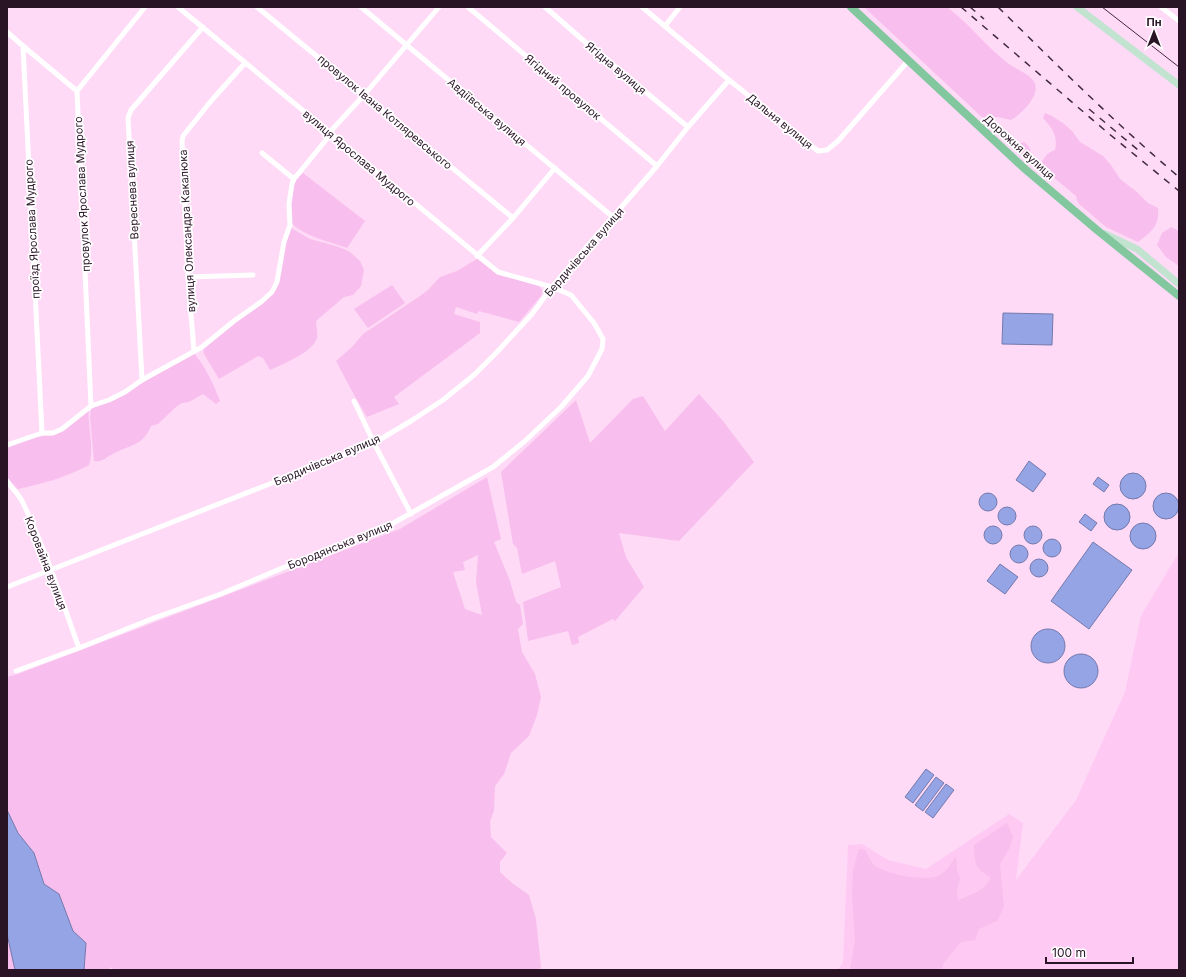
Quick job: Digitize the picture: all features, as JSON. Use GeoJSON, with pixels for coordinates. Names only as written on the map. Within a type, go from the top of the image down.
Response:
{"type":"FeatureCollection","features":[{"type":"Feature","properties":{"kind":"main road","name":"Дорожня вулиця"},"geometry":{"type":"LineString","coordinates":[[851,7],[1025,169],[1097,230],[1179,296]]}},
{"type":"Feature","properties":{"kind":"main road"},"geometry":{"type":"LineString","coordinates":[[1077,7],[1179,85]]}},
{"type":"Feature","properties":{"kind":"main road"},"geometry":{"type":"LineString","coordinates":[[1097,230],[1137,249],[1179,284]]}},
{"type":"Feature","properties":{"kind":"street"},"geometry":{"type":"LineString","coordinates":[[7,32],[77,91],[145,7]]}},
{"type":"Feature","properties":{"kind":"street","name":"вулиця Ярослава Мудрого"},"geometry":{"type":"LineString","coordinates":[[178,7],[498,272],[552,287]]}},
{"type":"Feature","properties":{"kind":"street","name":"провулок Івана Котляревського"},"geometry":{"type":"LineString","coordinates":[[257,7],[513,218]]}},
{"type":"Feature","properties":{"kind":"street","name":"Авдіївська вулиця"},"geometry":{"type":"LineString","coordinates":[[361,7],[613,217]]}},
{"type":"Feature","properties":{"kind":"street"},"geometry":{"type":"LineString","coordinates":[[7,445],[42,433],[54,433],[62,430],[91,406],[110,400],[142,380],[202,347],[272,292],[276,282],[284,242],[290,225],[289,204],[294,179],[326,140],[329,133],[364,95],[439,7]]}},
{"type":"Feature","properties":{"kind":"street","name":"Ягідний провулок"},"geometry":{"type":"LineString","coordinates":[[468,7],[658,166]]}},
{"type":"Feature","properties":{"kind":"street","name":"Ягідна вулиця"},"geometry":{"type":"LineString","coordinates":[[545,7],[688,127]]}},
{"type":"Feature","properties":{"kind":"street","name":"Дальня вулиця"},"geometry":{"type":"LineString","coordinates":[[642,7],[729,80],[818,151],[822,152],[838,141],[908,61]]}},
{"type":"Feature","properties":{"kind":"street"},"geometry":{"type":"LineString","coordinates":[[665,26],[680,7]]}},
{"type":"Feature","properties":{"kind":"street"},"geometry":{"type":"LineString","coordinates":[[1161,7],[1179,21]]}},
{"type":"Feature","properties":{"kind":"street","name":"Вереснева вулиця"},"geometry":{"type":"LineString","coordinates":[[142,380],[128,118],[131,110],[203,28]]}},
{"type":"Feature","properties":{"kind":"street","name":"проїзд Ярослава Мудрого"},"geometry":{"type":"LineString","coordinates":[[23,46],[42,433]]}},
{"type":"Feature","properties":{"kind":"street","name":"вулиця Олександра Какалюка"},"geometry":{"type":"LineString","coordinates":[[194,351],[188,277],[183,136],[211,101],[245,63]]}},
{"type":"Feature","properties":{"kind":"street","name":"Бердичівська вулиця"},"geometry":{"type":"LineString","coordinates":[[7,587],[374,443],[443,400],[474,375],[532,314],[552,287],[658,166],[688,127],[729,80]]}},
{"type":"Feature","properties":{"kind":"street","name":"провулок Ярослава Мудрого"},"geometry":{"type":"LineString","coordinates":[[77,91],[91,406]]}},
{"type":"Feature","properties":{"kind":"street"},"geometry":{"type":"LineString","coordinates":[[262,153],[294,179]]}},
{"type":"Feature","properties":{"kind":"street"},"geometry":{"type":"LineString","coordinates":[[478,256],[513,218],[555,168]]}},
{"type":"Feature","properties":{"kind":"street"},"geometry":{"type":"LineString","coordinates":[[188,277],[253,275]]}},
{"type":"Feature","properties":{"kind":"street","name":"Бородянська вулиця"},"geometry":{"type":"LineString","coordinates":[[16,671],[221,594],[292,564],[381,530],[493,467],[525,441],[561,407],[588,376],[602,349],[603,338],[594,323],[570,295],[552,287]]}},
{"type":"Feature","properties":{"kind":"street"},"geometry":{"type":"LineString","coordinates":[[354,400],[374,443],[411,514]]}},
{"type":"Feature","properties":{"kind":"street","name":"Коровайна вулиця"},"geometry":{"type":"LineString","coordinates":[[7,481],[23,503],[79,648]]}},
{"type":"Feature","properties":{"kind":"shaded area"},"geometry":{"type":"Polygon","coordinates":[[[864,7],[947,7],[1009,64],[1031,78],[1035,84],[1035,94],[1024,110],[1011,120],[998,117],[985,120],[864,7]]]}},
{"type":"Feature","properties":{"kind":"shaded area"},"geometry":{"type":"Polygon","coordinates":[[[1045,113],[1063,123],[1072,131],[1080,142],[1103,156],[1120,179],[1148,203],[1158,208],[1158,220],[1151,232],[1138,242],[1106,227],[1078,203],[1076,196],[1040,166],[1047,154],[1055,150],[1056,145],[1054,133],[1043,118],[1045,113]]]}},
{"type":"Feature","properties":{"kind":"shaded area"},"geometry":{"type":"Polygon","coordinates":[[[1024,142],[1030,149],[1030,154],[1026,157],[1017,150],[1016,147],[1018,144],[1024,142]]]}},
{"type":"Feature","properties":{"kind":"shaded area"},"geometry":{"type":"Polygon","coordinates":[[[303,173],[365,221],[347,248],[303,232],[291,223],[292,189],[296,180],[303,173]]]}},
{"type":"Feature","properties":{"kind":"shaded area"},"geometry":{"type":"Polygon","coordinates":[[[1171,227],[1179,231],[1179,266],[1166,257],[1157,245],[1162,233],[1171,227]]]}},
{"type":"Feature","properties":{"kind":"shaded area"},"geometry":{"type":"Polygon","coordinates":[[[291,228],[310,239],[339,247],[350,252],[360,261],[364,270],[361,286],[353,295],[344,297],[316,321],[317,338],[310,348],[304,353],[270,370],[263,358],[258,356],[219,379],[204,354],[203,348],[273,293],[291,228]]]}},
{"type":"Feature","properties":{"kind":"shaded area"},"geometry":{"type":"Polygon","coordinates":[[[477,259],[497,274],[539,286],[543,291],[541,296],[519,322],[479,311],[477,314],[456,307],[454,314],[480,322],[480,333],[394,397],[399,404],[367,417],[336,361],[352,347],[363,334],[420,296],[440,277],[457,271],[477,259]]]}},
{"type":"Feature","properties":{"kind":"shaded area"},"geometry":{"type":"Polygon","coordinates":[[[392,285],[405,303],[368,328],[354,309],[392,285]]]}},
{"type":"Feature","properties":{"kind":"shaded area"},"geometry":{"type":"Polygon","coordinates":[[[194,353],[209,376],[220,401],[216,404],[203,394],[189,402],[182,403],[158,424],[151,426],[148,433],[139,442],[101,461],[94,461],[90,417],[91,409],[126,393],[194,353]]]}},
{"type":"Feature","properties":{"kind":"shaded area"},"geometry":{"type":"Polygon","coordinates":[[[699,394],[723,421],[754,462],[679,541],[619,533],[626,557],[644,587],[615,621],[613,619],[578,637],[579,643],[572,645],[568,631],[528,641],[523,602],[561,587],[555,561],[522,574],[517,548],[513,544],[501,472],[576,400],[590,443],[633,399],[643,396],[665,431],[699,394]]]}},
{"type":"Feature","properties":{"kind":"shaded area"},"geometry":{"type":"Polygon","coordinates":[[[89,409],[91,458],[89,465],[54,480],[18,489],[7,477],[7,448],[35,437],[54,435],[89,409]]]}},
{"type":"Feature","properties":{"kind":"shaded area"},"geometry":{"type":"Polygon","coordinates":[[[487,477],[501,539],[494,542],[510,581],[516,602],[520,605],[523,624],[518,629],[522,652],[535,674],[541,697],[537,715],[529,736],[511,753],[504,774],[495,786],[494,811],[490,821],[491,837],[507,853],[500,862],[500,872],[529,895],[536,919],[541,967],[540,970],[113,970],[112,967],[108,970],[84,970],[86,943],[73,931],[59,894],[44,884],[34,853],[18,833],[7,810],[7,677],[400,529],[487,477]],[[478,555],[463,562],[465,570],[453,572],[465,609],[482,615],[476,582],[478,555]]]}},
{"type":"Feature","properties":{"kind":"shaded area"},"geometry":{"type":"Polygon","coordinates":[[[1179,552],[1179,970],[837,970],[843,963],[848,845],[862,844],[888,860],[926,869],[1009,814],[1023,823],[1016,880],[1076,800],[1125,692],[1141,616],[1179,552]]]}},
{"type":"Feature","properties":{"kind":"shaded area"},"geometry":{"type":"Polygon","coordinates":[[[1007,823],[1013,837],[1009,849],[1000,864],[1004,907],[997,921],[979,929],[975,940],[961,942],[943,964],[942,970],[850,970],[855,939],[852,895],[853,870],[859,849],[865,850],[872,863],[878,868],[894,874],[921,878],[939,876],[947,869],[956,856],[957,870],[960,878],[957,890],[958,900],[981,889],[991,878],[978,868],[975,861],[974,845],[1007,823]]]}},
{"type":"Feature","properties":{"kind":"shaded area"},"geometry":{"type":"Polygon","coordinates":[[[7,934],[15,970],[7,970],[7,934]]]}},
{"type":"Feature","properties":{"kind":"water"},"geometry":{"type":"Polygon","coordinates":[[[1003,313],[1053,314],[1052,345],[1002,344],[1003,313]]]}},
{"type":"Feature","properties":{"kind":"water"},"geometry":{"type":"Polygon","coordinates":[[[1029,461],[1046,474],[1033,492],[1016,480],[1029,461]]]}},
{"type":"Feature","properties":{"kind":"water"},"geometry":{"type":"Polygon","coordinates":[[[1133,473],[1142,477],[1146,486],[1142,495],[1133,499],[1124,495],[1120,486],[1124,477],[1133,473]]]}},
{"type":"Feature","properties":{"kind":"water"},"geometry":{"type":"Polygon","coordinates":[[[1098,477],[1109,485],[1104,492],[1093,484],[1098,477]]]}},
{"type":"Feature","properties":{"kind":"water"},"geometry":{"type":"Polygon","coordinates":[[[988,493],[994,496],[997,502],[994,508],[988,511],[982,508],[979,502],[982,496],[988,493]]]}},
{"type":"Feature","properties":{"kind":"water"},"geometry":{"type":"Polygon","coordinates":[[[1166,493],[1175,497],[1179,506],[1175,515],[1166,519],[1157,515],[1153,506],[1157,497],[1166,493]]]}},
{"type":"Feature","properties":{"kind":"water"},"geometry":{"type":"Polygon","coordinates":[[[1117,504],[1126,508],[1130,517],[1126,526],[1117,530],[1108,526],[1104,517],[1108,508],[1117,504]]]}},
{"type":"Feature","properties":{"kind":"water"},"geometry":{"type":"Polygon","coordinates":[[[1007,507],[1013,510],[1016,516],[1013,522],[1007,525],[1001,522],[998,516],[1001,510],[1007,507]]]}},
{"type":"Feature","properties":{"kind":"water"},"geometry":{"type":"Polygon","coordinates":[[[1085,514],[1097,523],[1091,531],[1079,522],[1085,514]]]}},
{"type":"Feature","properties":{"kind":"water"},"geometry":{"type":"Polygon","coordinates":[[[1143,523],[1152,527],[1156,536],[1152,545],[1143,549],[1134,545],[1130,536],[1134,527],[1143,523]]]}},
{"type":"Feature","properties":{"kind":"water"},"geometry":{"type":"Polygon","coordinates":[[[993,526],[999,529],[1002,535],[999,541],[993,544],[987,541],[984,535],[987,529],[993,526]]]}},
{"type":"Feature","properties":{"kind":"water"},"geometry":{"type":"Polygon","coordinates":[[[1033,526],[1039,529],[1042,535],[1039,541],[1033,544],[1027,541],[1024,535],[1027,529],[1033,526]]]}},
{"type":"Feature","properties":{"kind":"water"},"geometry":{"type":"Polygon","coordinates":[[[1052,539],[1058,542],[1061,548],[1058,554],[1052,557],[1046,554],[1043,548],[1046,542],[1052,539]]]}},
{"type":"Feature","properties":{"kind":"water"},"geometry":{"type":"Polygon","coordinates":[[[1093,542],[1132,570],[1089,629],[1051,601],[1093,542]]]}},
{"type":"Feature","properties":{"kind":"water"},"geometry":{"type":"Polygon","coordinates":[[[1019,545],[1025,548],[1028,554],[1025,560],[1019,563],[1013,560],[1010,554],[1013,548],[1019,545]]]}},
{"type":"Feature","properties":{"kind":"water"},"geometry":{"type":"Polygon","coordinates":[[[1039,559],[1045,562],[1048,568],[1045,574],[1039,577],[1033,574],[1030,568],[1033,562],[1039,559]]]}},
{"type":"Feature","properties":{"kind":"water"},"geometry":{"type":"Polygon","coordinates":[[[1000,564],[1018,577],[1005,594],[987,581],[1000,564]]]}},
{"type":"Feature","properties":{"kind":"water"},"geometry":{"type":"Polygon","coordinates":[[[1048,629],[1060,634],[1065,646],[1060,658],[1048,663],[1036,658],[1031,646],[1036,634],[1048,629]]]}},
{"type":"Feature","properties":{"kind":"water"},"geometry":{"type":"Polygon","coordinates":[[[1081,654],[1093,659],[1098,671],[1093,683],[1081,688],[1069,683],[1064,671],[1069,659],[1081,654]]]}},
{"type":"Feature","properties":{"kind":"water"},"geometry":{"type":"Polygon","coordinates":[[[926,769],[934,775],[913,803],[905,797],[926,769]]]}},
{"type":"Feature","properties":{"kind":"water"},"geometry":{"type":"Polygon","coordinates":[[[936,777],[944,783],[923,811],[915,805],[936,777]]]}},
{"type":"Feature","properties":{"kind":"water"},"geometry":{"type":"Polygon","coordinates":[[[946,784],[954,790],[933,818],[925,812],[946,784]]]}},
{"type":"Feature","properties":{"kind":"water"},"geometry":{"type":"Polygon","coordinates":[[[7,810],[18,833],[34,853],[44,884],[59,894],[73,931],[86,943],[84,970],[15,970],[7,934],[7,810]]]}},
{"type":"Feature","properties":{"kind":"tram line"},"geometry":{"type":"LineString","coordinates":[[1102,7],[1179,67]]}},
{"type":"Feature","properties":{"kind":"railway"},"geometry":{"type":"LineString","coordinates":[[961,7],[1108,133],[1179,191]]}},
{"type":"Feature","properties":{"kind":"railway"},"geometry":{"type":"LineString","coordinates":[[970,7],[984,19]]}},
{"type":"Feature","properties":{"kind":"railway"},"geometry":{"type":"LineString","coordinates":[[998,7],[1109,115],[1179,177]]}},
{"type":"Feature","properties":{"kind":"railway"},"geometry":{"type":"LineString","coordinates":[[1089,109],[1138,150]]}}]}
